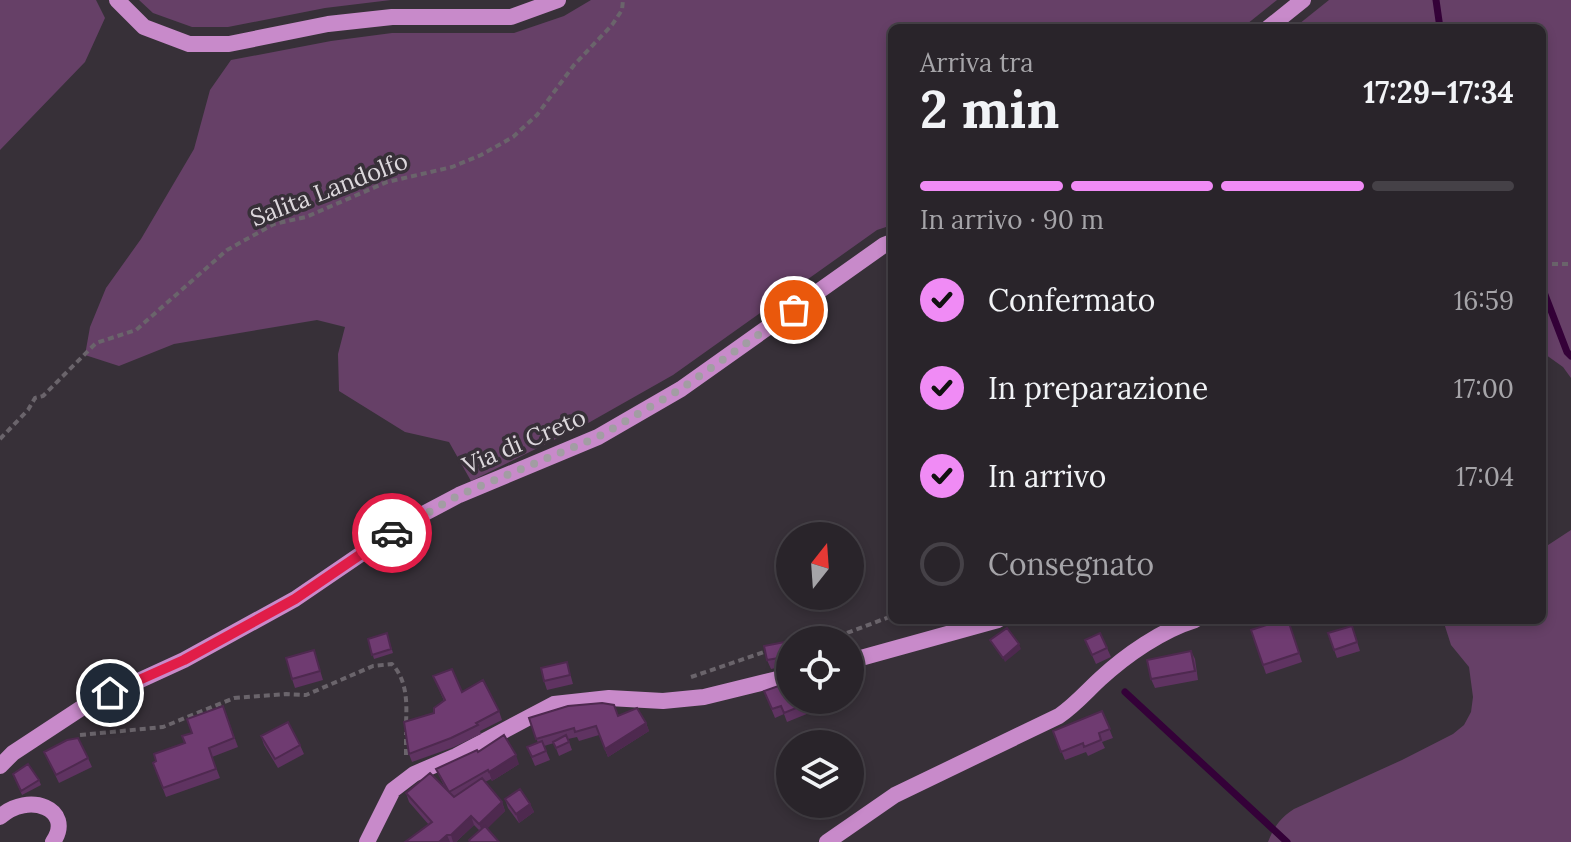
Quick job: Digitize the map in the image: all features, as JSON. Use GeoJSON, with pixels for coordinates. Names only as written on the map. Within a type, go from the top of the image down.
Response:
{"type":"FeatureCollection","features":[{"type":"Feature","properties":{"kind":"main road"},"geometry":{"type":"LineString","coordinates":[[117,0],[144,27],[189,44],[229,44],[328,24],[392,17],[511,17],[558,0]]}},
{"type":"Feature","properties":{"kind":"main road"},"geometry":{"type":"LineString","coordinates":[[1273,24],[1303,0]]}},
{"type":"Feature","properties":{"kind":"main road","name":"Via di Creto"},"geometry":{"type":"LineString","coordinates":[[0,766],[13,753],[86,705],[184,660],[295,599],[408,522],[459,495],[598,437],[681,389],[888,244]]}},
{"type":"Feature","properties":{"kind":"main road"},"geometry":{"type":"LineString","coordinates":[[864,657],[984,624]]}},
{"type":"Feature","properties":{"kind":"main road"},"geometry":{"type":"LineString","coordinates":[[827,842],[895,795],[1059,716],[1101,678],[1147,644],[1182,624]]}},
{"type":"Feature","properties":{"kind":"main road"},"geometry":{"type":"LineString","coordinates":[[367,842],[393,790],[414,774],[456,756],[554,704],[609,698],[663,701],[704,697],[776,679]]}},
{"type":"Feature","properties":{"kind":"main road"},"geometry":{"type":"LineString","coordinates":[[0,817],[23,803],[41,805],[53,813],[59,825],[59,833],[53,842]]}},
{"type":"Feature","properties":{"kind":"path","name":"Salita Landolfo"},"geometry":{"type":"LineString","coordinates":[[0,439],[28,410],[35,398],[43,396],[96,343],[136,330],[227,250],[274,224],[306,217],[387,182],[452,167],[513,137],[537,115],[574,65],[612,25],[622,10],[623,0]]}},
{"type":"Feature","properties":{"kind":"path"},"geometry":{"type":"LineString","coordinates":[[1546,264],[1571,264]]}},
{"type":"Feature","properties":{"kind":"path"},"geometry":{"type":"LineString","coordinates":[[864,627],[888,618]]}},
{"type":"Feature","properties":{"kind":"path"},"geometry":{"type":"LineString","coordinates":[[663,701],[674,684],[776,647]]}},
{"type":"Feature","properties":{"kind":"path"},"geometry":{"type":"LineString","coordinates":[[77,735],[163,727],[234,698],[306,695],[373,666],[392,664],[399,672],[407,699],[406,758]]}},
{"type":"Feature","properties":{"kind":"shaded area"},"geometry":{"type":"Polygon","coordinates":[[[0,0],[96,0],[105,18],[85,62],[0,150],[0,0]]]}},
{"type":"Feature","properties":{"kind":"shaded area"},"geometry":{"type":"Polygon","coordinates":[[[139,0],[391,0],[325,8],[228,27],[192,27],[153,13],[139,0]]]}},
{"type":"Feature","properties":{"kind":"shaded area"},"geometry":{"type":"Polygon","coordinates":[[[591,0],[1277,0],[1247,24],[888,24],[888,226],[877,230],[673,375],[590,422],[471,481],[449,442],[405,432],[339,391],[338,354],[345,327],[317,320],[174,344],[119,366],[85,355],[90,327],[106,288],[141,239],[194,149],[210,90],[231,60],[392,33],[514,33],[564,16],[591,0]]]}},
{"type":"Feature","properties":{"kind":"shaded area"},"geometry":{"type":"Polygon","coordinates":[[[1329,0],[1571,0],[1571,378],[1563,367],[1546,355],[1546,24],[1299,24],[1329,0]]]}},
{"type":"Feature","properties":{"kind":"shaded area"},"geometry":{"type":"Polygon","coordinates":[[[1571,530],[1571,842],[1268,842],[1278,823],[1294,809],[1402,760],[1453,734],[1464,725],[1471,712],[1473,697],[1469,667],[1451,645],[1444,624],[1546,624],[1546,546],[1571,530]]]}},
{"type":"Feature","properties":{"kind":"building"},"geometry":{"type":"Polygon","coordinates":[[[1270,624],[1289,624],[1299,653],[1263,665],[1251,630],[1270,624]]]}},
{"type":"Feature","properties":{"kind":"building"},"geometry":{"type":"Polygon","coordinates":[[[1352,626],[1357,642],[1334,650],[1328,633],[1352,626]]]}},
{"type":"Feature","properties":{"kind":"building"},"geometry":{"type":"Polygon","coordinates":[[[1007,628],[1019,644],[1003,658],[990,640],[1007,628]]]}},
{"type":"Feature","properties":{"kind":"building"},"geometry":{"type":"Polygon","coordinates":[[[387,633],[391,649],[372,655],[368,639],[387,633]]]}},
{"type":"Feature","properties":{"kind":"building"},"geometry":{"type":"Polygon","coordinates":[[[1100,633],[1107,648],[1092,655],[1085,640],[1100,633]]]}},
{"type":"Feature","properties":{"kind":"building"},"geometry":{"type":"Polygon","coordinates":[[[776,644],[776,658],[767,660],[764,646],[776,644]]]}},
{"type":"Feature","properties":{"kind":"building"},"geometry":{"type":"Polygon","coordinates":[[[314,650],[320,671],[292,679],[286,658],[314,650]]]}},
{"type":"Feature","properties":{"kind":"building"},"geometry":{"type":"Polygon","coordinates":[[[1191,651],[1195,671],[1151,679],[1147,660],[1191,651]]]}},
{"type":"Feature","properties":{"kind":"building"},"geometry":{"type":"Polygon","coordinates":[[[567,662],[570,675],[544,681],[541,668],[567,662]]]}},
{"type":"Feature","properties":{"kind":"building"},"geometry":{"type":"Polygon","coordinates":[[[452,669],[462,692],[483,680],[499,711],[451,738],[409,754],[404,722],[434,713],[434,708],[445,700],[433,676],[452,669]]]}},
{"type":"Feature","properties":{"kind":"building"},"geometry":{"type":"Polygon","coordinates":[[[776,687],[776,708],[772,709],[764,691],[776,687]]]}},
{"type":"Feature","properties":{"kind":"building"},"geometry":{"type":"Polygon","coordinates":[[[614,705],[618,716],[637,708],[646,723],[605,749],[596,726],[575,732],[574,728],[536,739],[529,718],[568,706],[614,705]]]}},
{"type":"Feature","properties":{"kind":"building"},"geometry":{"type":"Polygon","coordinates":[[[223,706],[234,738],[209,748],[216,769],[163,788],[153,763],[156,761],[154,754],[185,743],[182,736],[192,733],[187,719],[223,706]]]}},
{"type":"Feature","properties":{"kind":"building"},"geometry":{"type":"Polygon","coordinates":[[[1102,711],[1110,729],[1099,733],[1101,740],[1061,752],[1053,731],[1102,711]]]}},
{"type":"Feature","properties":{"kind":"building"},"geometry":{"type":"Polygon","coordinates":[[[288,722],[300,745],[275,759],[261,736],[288,722]]]}},
{"type":"Feature","properties":{"kind":"building"},"geometry":{"type":"Polygon","coordinates":[[[504,735],[516,755],[449,792],[436,769],[478,752],[504,735]]]}},
{"type":"Feature","properties":{"kind":"building"},"geometry":{"type":"Polygon","coordinates":[[[566,735],[569,742],[556,748],[553,742],[566,735]]]}},
{"type":"Feature","properties":{"kind":"building"},"geometry":{"type":"Polygon","coordinates":[[[78,738],[88,758],[56,775],[44,752],[78,738]]]}},
{"type":"Feature","properties":{"kind":"building"},"geometry":{"type":"Polygon","coordinates":[[[542,741],[546,751],[532,757],[527,747],[542,741]]]}},
{"type":"Feature","properties":{"kind":"building"},"geometry":{"type":"Polygon","coordinates":[[[28,764],[39,780],[21,791],[13,774],[28,764]]]}},
{"type":"Feature","properties":{"kind":"building"},"geometry":{"type":"Polygon","coordinates":[[[430,773],[454,797],[482,778],[502,802],[479,824],[471,816],[439,842],[405,842],[432,822],[406,793],[430,773]]]}},
{"type":"Feature","properties":{"kind":"building"},"geometry":{"type":"Polygon","coordinates":[[[520,789],[530,804],[516,814],[505,799],[520,789]]]}},
{"type":"Feature","properties":{"kind":"building"},"geometry":{"type":"Polygon","coordinates":[[[485,826],[499,842],[470,842],[469,840],[485,826]]]}},
{"type":"Feature","properties":{"kind":"waterway"},"geometry":{"type":"LineString","coordinates":[[1436,0],[1439,24]]}},
{"type":"Feature","properties":{"kind":"waterway"},"geometry":{"type":"LineString","coordinates":[[1546,297],[1571,356]]}},
{"type":"Feature","properties":{"kind":"waterway"},"geometry":{"type":"LineString","coordinates":[[1125,692],[1287,842]]}},
{"type":"Feature","properties":{"kind":"way so far"},"geometry":{"type":"LineString","coordinates":[[392,533],[459,495],[598,437],[681,389],[794,310]]}},
{"type":"Feature","properties":{"kind":"route"},"geometry":{"type":"LineString","coordinates":[[110,693],[184,660],[295,599],[392,533]]}}]}
